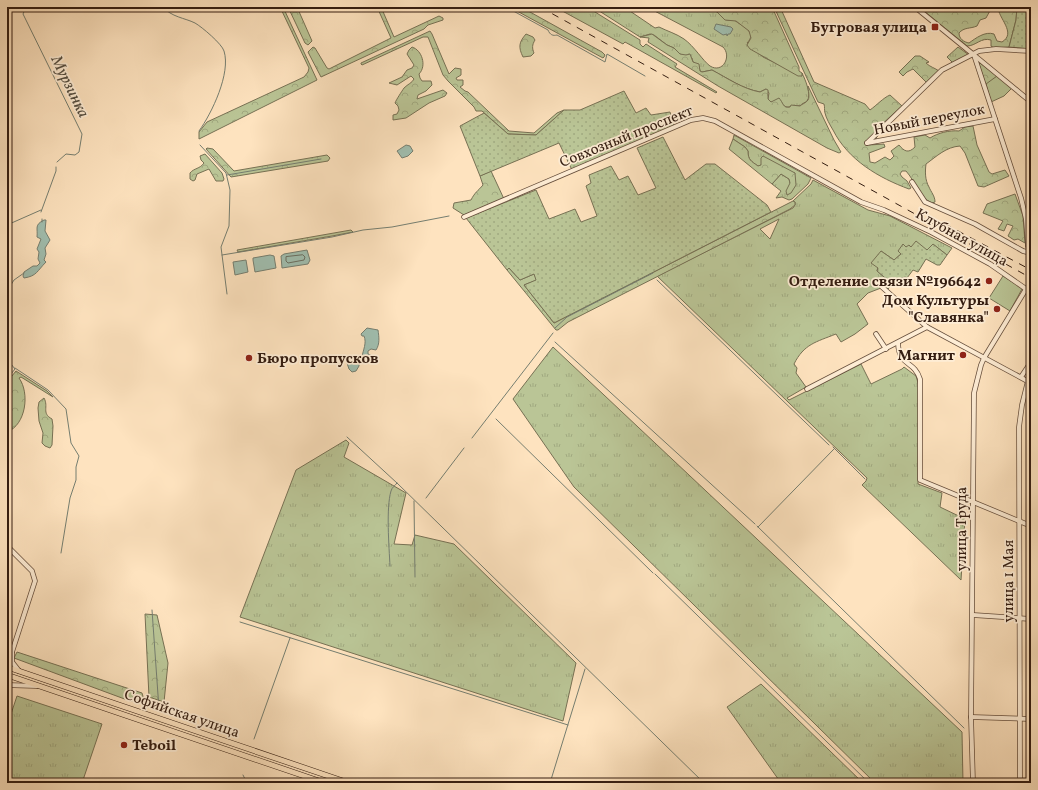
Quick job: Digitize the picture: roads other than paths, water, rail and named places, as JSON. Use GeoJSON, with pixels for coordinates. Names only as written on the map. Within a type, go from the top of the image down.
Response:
{"type":"FeatureCollection","features":[{"type":"Feature","properties":{"kind":"main road","name":"Софийская улица"},"geometry":{"type":"LineString","coordinates":[[7,667],[349,783]]}},
{"type":"Feature","properties":{"kind":"main road","name":"Софийская улица"},"geometry":{"type":"LineString","coordinates":[[7,675],[325,783]]}},
{"type":"Feature","properties":{"kind":"street"},"geometry":{"type":"LineString","coordinates":[[915,7],[1031,102]]}},
{"type":"Feature","properties":{"kind":"street"},"geometry":{"type":"LineString","coordinates":[[974,54],[979,51],[996,49],[1031,51]]}},
{"type":"Feature","properties":{"kind":"street"},"geometry":{"type":"LineString","coordinates":[[974,54],[1025,214],[1028,246],[1031,254]]}},
{"type":"Feature","properties":{"kind":"street","name":"Новый переулок"},"geometry":{"type":"LineString","coordinates":[[974,54],[942,70],[867,143],[995,119]]}},
{"type":"Feature","properties":{"kind":"street","name":"Совхозный проспект"},"geometry":{"type":"LineString","coordinates":[[464,217],[691,120],[704,118],[715,121],[861,202],[879,208]]}},
{"type":"Feature","properties":{"kind":"street"},"geometry":{"type":"LineString","coordinates":[[912,182],[925,202],[974,223],[1031,254]]}},
{"type":"Feature","properties":{"kind":"street","name":"Клубная улица"},"geometry":{"type":"LineString","coordinates":[[879,208],[957,246],[990,264],[1029,289]]}},
{"type":"Feature","properties":{"kind":"street"},"geometry":{"type":"LineString","coordinates":[[882,286],[926,327],[1029,382]]}},
{"type":"Feature","properties":{"kind":"street","name":"улица Труда"},"geometry":{"type":"LineString","coordinates":[[973,783],[971,717],[974,393],[984,358],[1029,289]]}},
{"type":"Feature","properties":{"kind":"street"},"geometry":{"type":"LineString","coordinates":[[807,389],[898,343],[926,327]]}},
{"type":"Feature","properties":{"kind":"street"},"geometry":{"type":"LineString","coordinates":[[876,334],[886,349]]}},
{"type":"Feature","properties":{"kind":"street"},"geometry":{"type":"LineString","coordinates":[[898,343],[899,354],[915,368],[920,378],[920,480],[1031,526]]}},
{"type":"Feature","properties":{"kind":"street"},"geometry":{"type":"LineString","coordinates":[[1021,377],[1031,362]]}},
{"type":"Feature","properties":{"kind":"street","name":"улица 1 Мая"},"geometry":{"type":"LineString","coordinates":[[1020,783],[1019,427],[1022,405],[1029,382]]}},
{"type":"Feature","properties":{"kind":"street"},"geometry":{"type":"LineString","coordinates":[[7,546],[32,571],[35,581],[12,652],[7,659]]}},
{"type":"Feature","properties":{"kind":"street"},"geometry":{"type":"LineString","coordinates":[[973,614],[1031,619]]}},
{"type":"Feature","properties":{"kind":"street"},"geometry":{"type":"LineString","coordinates":[[12,652],[12,662],[20,671]]}},
{"type":"Feature","properties":{"kind":"street","name":"Софийская улица"},"geometry":{"type":"LineString","coordinates":[[7,685],[40,687]]}},
{"type":"Feature","properties":{"kind":"street"},"geometry":{"type":"LineString","coordinates":[[971,717],[1031,719]]}},
{"type":"Feature","properties":{"kind":"water"},"geometry":{"type":"Polygon","coordinates":[[[716,24],[731,27],[733,29],[727,36],[727,34],[723,35],[714,29],[716,24]]]}},
{"type":"Feature","properties":{"kind":"water"},"geometry":{"type":"Polygon","coordinates":[[[406,145],[410,146],[413,151],[408,156],[402,158],[397,151],[406,145]]]}},
{"type":"Feature","properties":{"kind":"water"},"geometry":{"type":"Polygon","coordinates":[[[44,220],[46,220],[45,231],[50,240],[45,248],[46,254],[44,260],[46,262],[34,274],[24,278],[24,272],[40,263],[38,259],[39,252],[37,249],[41,239],[37,237],[37,227],[44,220]]]}},
{"type":"Feature","properties":{"kind":"water"},"geometry":{"type":"Polygon","coordinates":[[[307,250],[310,260],[308,264],[282,268],[281,256],[284,254],[307,250]]]}},
{"type":"Feature","properties":{"kind":"water"},"geometry":{"type":"Polygon","coordinates":[[[270,255],[274,256],[276,268],[255,272],[253,258],[270,255]]]}},
{"type":"Feature","properties":{"kind":"water"},"geometry":{"type":"Polygon","coordinates":[[[246,260],[248,272],[235,275],[233,262],[246,260]]]}},
{"type":"Feature","properties":{"kind":"water"},"geometry":{"type":"Polygon","coordinates":[[[367,328],[378,330],[378,345],[376,350],[371,349],[368,351],[368,354],[371,355],[372,359],[365,359],[362,362],[359,361],[359,366],[356,371],[352,372],[347,363],[352,358],[358,359],[362,357],[365,341],[364,336],[361,334],[367,328]]]}},
{"type":"Feature","properties":{"kind":"waterway","name":"Мурзинка"},"geometry":{"type":"LineString","coordinates":[[26,7],[23,14],[82,134],[79,152],[75,155],[66,154],[57,162]]}},
{"type":"Feature","properties":{"kind":"waterway"},"geometry":{"type":"LineString","coordinates":[[163,7],[170,13],[198,25],[216,40],[224,51],[225,70],[223,81],[214,104],[199,131]]}},
{"type":"Feature","properties":{"kind":"waterway"},"geometry":{"type":"LineString","coordinates":[[506,7],[548,30],[552,35],[557,35],[605,62],[607,54],[645,76]]}},
{"type":"Feature","properties":{"kind":"waterway"},"geometry":{"type":"LineString","coordinates":[[200,145],[226,173],[230,190],[229,226],[221,247],[227,294]]}},
{"type":"Feature","properties":{"kind":"waterway"},"geometry":{"type":"LineString","coordinates":[[227,175],[321,159]]}},
{"type":"Feature","properties":{"kind":"waterway","name":"Мурзинка"},"geometry":{"type":"LineString","coordinates":[[41,212],[56,171],[56,167]]}},
{"type":"Feature","properties":{"kind":"waterway"},"geometry":{"type":"LineString","coordinates":[[7,225],[41,210]]}},
{"type":"Feature","properties":{"kind":"waterway"},"geometry":{"type":"LineString","coordinates":[[222,255],[449,216]]}},
{"type":"Feature","properties":{"kind":"waterway","name":"Мурзинка"},"geometry":{"type":"LineString","coordinates":[[7,291],[14,280],[24,273]]}},
{"type":"Feature","properties":{"kind":"waterway"},"geometry":{"type":"LineString","coordinates":[[555,328],[567,317],[653,273]]}},
{"type":"Feature","properties":{"kind":"waterway"},"geometry":{"type":"LineString","coordinates":[[657,280],[829,445]]}},
{"type":"Feature","properties":{"kind":"waterway"},"geometry":{"type":"LineString","coordinates":[[472,438],[553,333]]}},
{"type":"Feature","properties":{"kind":"waterway"},"geometry":{"type":"LineString","coordinates":[[555,342],[755,524]]}},
{"type":"Feature","properties":{"kind":"waterway","name":"Мурзинка"},"geometry":{"type":"LineString","coordinates":[[7,359],[15,369],[7,379]]}},
{"type":"Feature","properties":{"kind":"waterway"},"geometry":{"type":"LineString","coordinates":[[15,368],[48,390],[66,409],[71,443],[79,456],[76,467],[76,480],[70,498],[61,553]]}},
{"type":"Feature","properties":{"kind":"waterway"},"geometry":{"type":"LineString","coordinates":[[496,419],[653,573]]}},
{"type":"Feature","properties":{"kind":"waterway"},"geometry":{"type":"LineString","coordinates":[[347,437],[397,483],[704,783]]}},
{"type":"Feature","properties":{"kind":"waterway"},"geometry":{"type":"LineString","coordinates":[[833,447],[865,479]]}},
{"type":"Feature","properties":{"kind":"waterway"},"geometry":{"type":"LineString","coordinates":[[426,498],[464,448]]}},
{"type":"Feature","properties":{"kind":"waterway"},"geometry":{"type":"LineString","coordinates":[[758,527],[834,449]]}},
{"type":"Feature","properties":{"kind":"waterway"},"geometry":{"type":"LineString","coordinates":[[390,566],[388,527],[389,498],[391,490],[397,483]]}},
{"type":"Feature","properties":{"kind":"waterway"},"geometry":{"type":"LineString","coordinates":[[414,501],[415,577]]}},
{"type":"Feature","properties":{"kind":"waterway"},"geometry":{"type":"LineString","coordinates":[[757,526],[964,728]]}},
{"type":"Feature","properties":{"kind":"waterway"},"geometry":{"type":"LineString","coordinates":[[655,574],[869,783]]}},
{"type":"Feature","properties":{"kind":"waterway"},"geometry":{"type":"LineString","coordinates":[[152,610],[159,709]]}},
{"type":"Feature","properties":{"kind":"waterway"},"geometry":{"type":"LineString","coordinates":[[240,622],[568,725]]}},
{"type":"Feature","properties":{"kind":"waterway"},"geometry":{"type":"LineString","coordinates":[[254,739],[290,638]]}},
{"type":"Feature","properties":{"kind":"waterway"},"geometry":{"type":"LineString","coordinates":[[550,783],[585,669]]}},
{"type":"Feature","properties":{"kind":"waterway"},"geometry":{"type":"LineString","coordinates":[[243,775],[247,783]]}},
{"type":"Feature","properties":{"kind":"railway"},"geometry":{"type":"LineString","coordinates":[[540,7],[1031,278]]}},
{"type":"Feature","properties":{"kind":"railway"},"geometry":{"type":"LineString","coordinates":[[945,224],[1031,270]]}},
{"type":"Feature","properties":{"kind":"place","name":"Бугровая улица"},"geometry":{"type":"Point","coordinates":[935,27]}},
{"type":"Feature","properties":{"kind":"place","name":"Отделение связи №196642"},"geometry":{"type":"Point","coordinates":[989,281]}},
{"type":"Feature","properties":{"kind":"place","name":"Дом Культуры \"Славянка\""},"geometry":{"type":"Point","coordinates":[997,309]}},
{"type":"Feature","properties":{"kind":"place","name":"Магнит"},"geometry":{"type":"Point","coordinates":[963,355]}},
{"type":"Feature","properties":{"kind":"place","name":"Бюро пропусков"},"geometry":{"type":"Point","coordinates":[249,358]}},
{"type":"Feature","properties":{"kind":"place","name":"Teboil"},"geometry":{"type":"Point","coordinates":[124,745]}}]}
